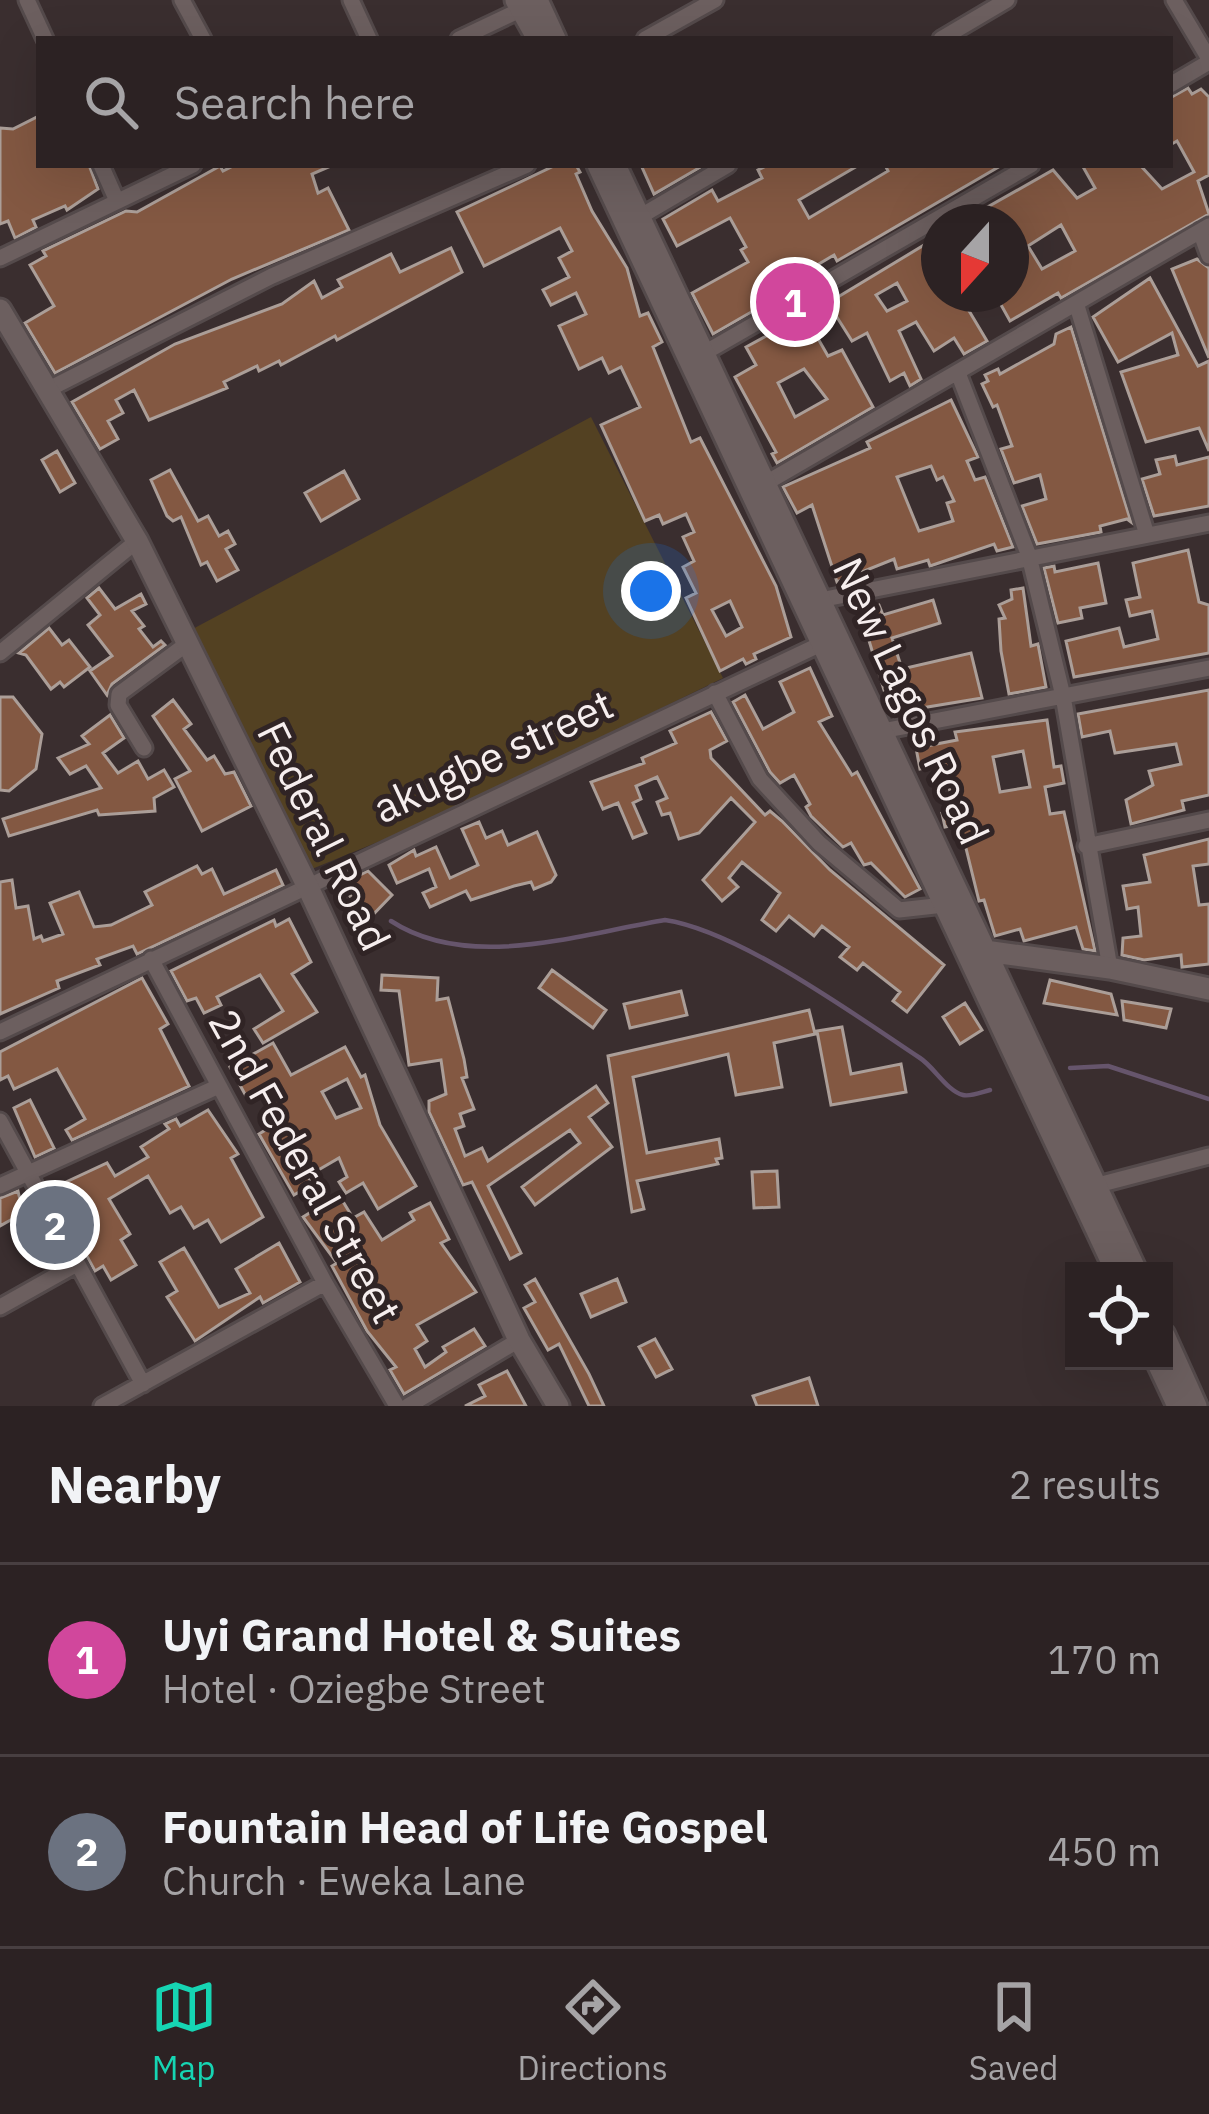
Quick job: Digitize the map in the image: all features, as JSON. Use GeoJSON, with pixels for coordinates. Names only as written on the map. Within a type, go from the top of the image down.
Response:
{"type":"FeatureCollection","features":[{"type":"Feature","properties":{"kind":"main road"},"geometry":{"type":"LineString","coordinates":[[525,3],[537,36]]}},
{"type":"Feature","properties":{"kind":"main road"},"geometry":{"type":"LineString","coordinates":[[525,3],[552,36]]}},
{"type":"Feature","properties":{"kind":"main road","name":"New Lagos Road"},"geometry":{"type":"LineString","coordinates":[[599,168],[1112,1262]]}},
{"type":"Feature","properties":{"kind":"main road","name":"New Lagos Road"},"geometry":{"type":"LineString","coordinates":[[617,168],[1132,1262]]}},
{"type":"Feature","properties":{"kind":"main road","name":"Federal Road"},"geometry":{"type":"LineString","coordinates":[[0,310],[137,541],[306,883],[519,1340],[558,1406]]}},
{"type":"Feature","properties":{"kind":"main road"},"geometry":{"type":"LineString","coordinates":[[985,951],[1110,968],[1209,989]]}},
{"type":"Feature","properties":{"kind":"main road"},"geometry":{"type":"LineString","coordinates":[[1173,1355],[1196,1406]]}},
{"type":"Feature","properties":{"kind":"main road"},"geometry":{"type":"LineString","coordinates":[[1161,1370],[1178,1406]]}},
{"type":"Feature","properties":{"kind":"street"},"geometry":{"type":"LineString","coordinates":[[27,0],[44,36]]}},
{"type":"Feature","properties":{"kind":"street"},"geometry":{"type":"LineString","coordinates":[[182,0],[201,36]]}},
{"type":"Feature","properties":{"kind":"street"},"geometry":{"type":"LineString","coordinates":[[352,0],[368,36]]}},
{"type":"Feature","properties":{"kind":"street"},"geometry":{"type":"LineString","coordinates":[[650,36],[715,0]]}},
{"type":"Feature","properties":{"kind":"street"},"geometry":{"type":"LineString","coordinates":[[946,36],[1007,0]]}},
{"type":"Feature","properties":{"kind":"street"},"geometry":{"type":"LineString","coordinates":[[1173,83],[1209,60],[1174,0]]}},
{"type":"Feature","properties":{"kind":"street"},"geometry":{"type":"LineString","coordinates":[[464,36],[525,3]]}},
{"type":"Feature","properties":{"kind":"street"},"geometry":{"type":"LineString","coordinates":[[102,168],[117,201]]}},
{"type":"Feature","properties":{"kind":"street"},"geometry":{"type":"LineString","coordinates":[[0,258],[187,168]]}},
{"type":"Feature","properties":{"kind":"street"},"geometry":{"type":"LineString","coordinates":[[49,389],[272,276],[519,168]]}},
{"type":"Feature","properties":{"kind":"street"},"geometry":{"type":"LineString","coordinates":[[641,216],[723,168]]}},
{"type":"Feature","properties":{"kind":"street"},"geometry":{"type":"LineString","coordinates":[[706,352],[1026,168]]}},
{"type":"Feature","properties":{"kind":"street"},"geometry":{"type":"LineString","coordinates":[[766,483],[1204,228],[1209,256]]}},
{"type":"Feature","properties":{"kind":"street"},"geometry":{"type":"LineString","coordinates":[[1077,306],[1147,535]]}},
{"type":"Feature","properties":{"kind":"street"},"geometry":{"type":"LineString","coordinates":[[958,373],[1029,556],[1063,696],[1110,968]]}},
{"type":"Feature","properties":{"kind":"street"},"geometry":{"type":"LineString","coordinates":[[820,600],[1209,524]]}},
{"type":"Feature","properties":{"kind":"street"},"geometry":{"type":"LineString","coordinates":[[0,653],[137,541]]}},
{"type":"Feature","properties":{"kind":"street"},"geometry":{"type":"LineString","coordinates":[[144,748],[118,705],[119,694],[188,643]]}},
{"type":"Feature","properties":{"kind":"street","name":"akugbe street"},"geometry":{"type":"LineString","coordinates":[[0,1032],[306,883],[823,643]]}},
{"type":"Feature","properties":{"kind":"street"},"geometry":{"type":"LineString","coordinates":[[882,731],[1209,668]]}},
{"type":"Feature","properties":{"kind":"street"},"geometry":{"type":"LineString","coordinates":[[715,693],[760,778],[819,843],[899,910],[944,905]]}},
{"type":"Feature","properties":{"kind":"street"},"geometry":{"type":"LineString","coordinates":[[1086,846],[1209,820]]}},
{"type":"Feature","properties":{"kind":"street","name":"2nd Federal Street"},"geometry":{"type":"LineString","coordinates":[[151,959],[325,1283],[397,1406]]}},
{"type":"Feature","properties":{"kind":"street"},"geometry":{"type":"LineString","coordinates":[[0,1186],[219,1086]]}},
{"type":"Feature","properties":{"kind":"street"},"geometry":{"type":"LineString","coordinates":[[0,1121],[143,1384]]}},
{"type":"Feature","properties":{"kind":"street"},"geometry":{"type":"LineString","coordinates":[[1098,1185],[1209,1156]]}},
{"type":"Feature","properties":{"kind":"street"},"geometry":{"type":"LineString","coordinates":[[0,1307],[75,1264]]}},
{"type":"Feature","properties":{"kind":"street"},"geometry":{"type":"LineString","coordinates":[[102,1406],[325,1283]]}},
{"type":"Feature","properties":{"kind":"street"},"geometry":{"type":"LineString","coordinates":[[408,1406],[519,1340]]}},
{"type":"Feature","properties":{"kind":"shaded area"},"geometry":{"type":"Polygon","coordinates":[[[591,417],[723,678],[441,816],[307,871],[187,632],[591,417]]]}},
{"type":"Feature","properties":{"kind":"building"},"geometry":{"type":"Polygon","coordinates":[[[1188,88],[1192,94],[1201,89],[1209,97],[1209,175],[1198,181],[1209,214],[1061,298],[1058,293],[1029,310],[1029,248],[1042,269],[1075,251],[1061,225],[1029,245],[1029,204],[993,204],[1053,170],[1077,198],[1095,188],[1084,168],[1143,168],[1162,189],[1194,172],[1177,141],[1173,143],[1173,96],[1188,88]]]}},
{"type":"Feature","properties":{"kind":"building"},"geometry":{"type":"Polygon","coordinates":[[[36,118],[36,168],[90,168],[98,189],[67,210],[65,206],[33,220],[36,227],[15,238],[8,221],[0,224],[0,128],[13,129],[36,118]]]}},
{"type":"Feature","properties":{"kind":"building"},"geometry":{"type":"Polygon","coordinates":[[[216,168],[326,168],[312,174],[318,193],[328,188],[349,230],[232,279],[55,373],[25,323],[54,306],[30,265],[46,256],[43,251],[126,211],[137,212],[216,168]]]}},
{"type":"Feature","properties":{"kind":"building"},"geometry":{"type":"Polygon","coordinates":[[[550,168],[578,168],[592,211],[627,268],[640,316],[648,313],[662,342],[653,347],[691,442],[700,438],[776,586],[791,637],[754,654],[756,659],[746,664],[743,659],[720,671],[686,598],[696,593],[683,567],[694,561],[683,537],[694,532],[686,514],[663,524],[659,515],[645,521],[601,425],[640,407],[621,367],[609,373],[602,358],[579,369],[559,326],[586,314],[576,293],[551,305],[543,290],[569,277],[559,258],[572,251],[560,228],[484,266],[457,212],[550,168]],[[730,601],[712,610],[726,636],[742,627],[730,601]]]}},
{"type":"Feature","properties":{"kind":"building"},"geometry":{"type":"Polygon","coordinates":[[[642,168],[699,168],[654,194],[642,168]]]}},
{"type":"Feature","properties":{"kind":"building"},"geometry":{"type":"Polygon","coordinates":[[[762,168],[854,168],[799,200],[809,218],[886,168],[997,168],[935,204],[921,204],[921,212],[837,261],[834,255],[807,271],[804,267],[764,298],[767,303],[713,334],[692,293],[748,262],[741,250],[746,247],[730,218],[677,246],[663,219],[712,190],[718,201],[762,178],[758,170],[762,168]]]}},
{"type":"Feature","properties":{"kind":"building"},"geometry":{"type":"Polygon","coordinates":[[[921,247],[921,312],[970,312],[987,341],[964,354],[954,338],[934,351],[916,322],[899,331],[921,379],[910,386],[904,373],[890,381],[867,333],[852,341],[828,303],[921,247]],[[897,283],[876,295],[887,311],[907,301],[897,283]]]}},
{"type":"Feature","properties":{"kind":"building"},"geometry":{"type":"Polygon","coordinates":[[[451,248],[462,272],[337,340],[335,336],[281,365],[279,361],[259,371],[257,366],[224,382],[227,388],[149,420],[134,390],[116,400],[123,413],[108,421],[118,439],[100,449],[72,402],[175,344],[282,304],[314,281],[322,298],[342,287],[338,280],[391,254],[400,272],[451,248]]]}},
{"type":"Feature","properties":{"kind":"building"},"geometry":{"type":"Polygon","coordinates":[[[1197,259],[1209,268],[1209,358],[1172,269],[1197,259]]]}},
{"type":"Feature","properties":{"kind":"building"},"geometry":{"type":"Polygon","coordinates":[[[1150,278],[1198,366],[1209,361],[1209,451],[1199,428],[1146,442],[1121,372],[1178,355],[1172,333],[1118,362],[1093,317],[1150,278]]]}},
{"type":"Feature","properties":{"kind":"building"},"geometry":{"type":"Polygon","coordinates":[[[1005,312],[1025,312],[1010,321],[1005,312]]]}},
{"type":"Feature","properties":{"kind":"building"},"geometry":{"type":"Polygon","coordinates":[[[794,321],[805,341],[816,335],[828,356],[842,350],[873,407],[777,463],[772,454],[776,452],[735,377],[756,365],[746,347],[794,321]],[[804,369],[778,383],[795,417],[827,399],[804,369]]]}},
{"type":"Feature","properties":{"kind":"building"},"geometry":{"type":"Polygon","coordinates":[[[1071,327],[1131,522],[1127,519],[1100,526],[1101,532],[1037,544],[1022,506],[1046,499],[1040,475],[1014,483],[1001,449],[1012,446],[997,405],[993,407],[982,384],[988,381],[985,375],[998,369],[1000,374],[1054,344],[1056,334],[1071,327]]]}},
{"type":"Feature","properties":{"kind":"building"},"geometry":{"type":"Polygon","coordinates":[[[951,400],[978,457],[967,461],[975,480],[985,477],[1013,547],[997,551],[994,544],[930,566],[928,560],[897,569],[894,559],[837,582],[812,505],[797,513],[783,487],[870,448],[867,442],[951,400]],[[931,466],[897,477],[919,531],[953,521],[947,503],[954,501],[943,477],[937,480],[931,466]]]}},
{"type":"Feature","properties":{"kind":"building"},"geometry":{"type":"Polygon","coordinates":[[[57,451],[75,483],[60,492],[42,460],[57,451]]]}},
{"type":"Feature","properties":{"kind":"building"},"geometry":{"type":"Polygon","coordinates":[[[1175,456],[1177,465],[1209,457],[1209,506],[1154,516],[1142,479],[1160,474],[1156,460],[1175,456]]]}},
{"type":"Feature","properties":{"kind":"building"},"geometry":{"type":"Polygon","coordinates":[[[170,470],[198,521],[208,516],[219,536],[228,531],[235,544],[226,549],[238,570],[217,581],[207,562],[201,565],[181,517],[173,521],[167,516],[151,480],[170,470]]]}},
{"type":"Feature","properties":{"kind":"building"},"geometry":{"type":"Polygon","coordinates":[[[344,471],[359,499],[321,521],[305,493],[344,471]]]}},
{"type":"Feature","properties":{"kind":"building"},"geometry":{"type":"Polygon","coordinates":[[[1188,550],[1199,602],[1209,605],[1209,653],[1074,677],[1066,641],[1119,628],[1124,647],[1158,639],[1152,611],[1130,616],[1126,600],[1140,597],[1133,563],[1188,550]]]}},
{"type":"Feature","properties":{"kind":"building"},"geometry":{"type":"Polygon","coordinates":[[[1098,563],[1106,603],[1080,608],[1082,618],[1058,623],[1044,568],[1054,566],[1055,572],[1098,563]]]}},
{"type":"Feature","properties":{"kind":"building"},"geometry":{"type":"Polygon","coordinates":[[[99,588],[115,609],[141,594],[146,604],[132,611],[144,626],[139,629],[153,647],[161,641],[165,645],[112,684],[107,695],[90,671],[112,656],[88,625],[100,615],[87,598],[99,588]]]}},
{"type":"Feature","properties":{"kind":"building"},"geometry":{"type":"Polygon","coordinates":[[[1023,588],[1031,646],[1038,644],[1046,687],[1009,694],[999,619],[1005,618],[999,605],[1012,599],[1011,590],[1023,588]]]}},
{"type":"Feature","properties":{"kind":"building"},"geometry":{"type":"Polygon","coordinates":[[[933,600],[940,623],[892,638],[902,669],[971,653],[982,698],[891,713],[860,611],[879,605],[883,615],[933,600]]]}},
{"type":"Feature","properties":{"kind":"building"},"geometry":{"type":"Polygon","coordinates":[[[49,628],[62,645],[69,640],[90,667],[64,687],[60,682],[51,689],[26,655],[19,653],[49,628]]]}},
{"type":"Feature","properties":{"kind":"building"},"geometry":{"type":"Polygon","coordinates":[[[810,668],[832,716],[819,722],[852,775],[857,772],[920,889],[905,897],[871,863],[864,865],[851,843],[843,847],[811,816],[806,807],[810,804],[794,775],[780,783],[770,772],[733,702],[745,695],[763,729],[794,712],[780,682],[810,668]]]}},
{"type":"Feature","properties":{"kind":"building"},"geometry":{"type":"Polygon","coordinates":[[[1209,690],[1209,795],[1182,801],[1184,810],[1131,824],[1126,800],[1153,785],[1149,771],[1181,764],[1176,744],[1115,753],[1110,731],[1082,737],[1078,714],[1209,690]]]}},
{"type":"Feature","properties":{"kind":"building"},"geometry":{"type":"Polygon","coordinates":[[[0,697],[13,697],[42,734],[36,769],[9,791],[0,790],[0,697]]]}},
{"type":"Feature","properties":{"kind":"building"},"geometry":{"type":"Polygon","coordinates":[[[173,700],[191,724],[184,729],[207,760],[214,756],[225,774],[234,772],[251,806],[202,831],[175,779],[190,771],[153,716],[173,700]]]}},
{"type":"Feature","properties":{"kind":"building"},"geometry":{"type":"Polygon","coordinates":[[[711,712],[727,741],[710,750],[711,758],[765,815],[770,811],[782,821],[830,870],[944,965],[907,1012],[893,1001],[900,992],[863,963],[857,970],[840,957],[849,947],[822,926],[814,936],[789,916],[776,931],[762,920],[780,893],[742,862],[729,878],[738,887],[722,901],[703,880],[755,822],[731,798],[699,833],[679,839],[670,813],[662,815],[657,802],[667,798],[657,777],[636,786],[641,799],[633,803],[646,833],[633,838],[618,803],[603,809],[591,782],[644,763],[642,758],[676,743],[670,731],[711,712]]]}},
{"type":"Feature","properties":{"kind":"building"},"geometry":{"type":"Polygon","coordinates":[[[110,715],[124,738],[103,753],[118,773],[138,761],[148,779],[164,770],[174,787],[154,798],[155,811],[99,815],[97,810],[9,836],[3,819],[101,788],[86,766],[70,774],[58,758],[89,744],[82,736],[110,715]]]}},
{"type":"Feature","properties":{"kind":"building"},"geometry":{"type":"Polygon","coordinates":[[[1047,720],[1054,767],[1061,766],[1064,783],[1045,787],[1050,814],[1064,812],[1095,951],[1083,949],[1076,927],[1024,941],[1020,929],[995,936],[984,900],[979,901],[960,824],[945,827],[942,813],[954,810],[944,764],[920,769],[916,748],[957,740],[955,732],[1047,720]],[[1023,751],[993,757],[1000,792],[1030,787],[1023,751]]]}},
{"type":"Feature","properties":{"kind":"building"},"geometry":{"type":"Polygon","coordinates":[[[479,822],[486,838],[502,831],[508,845],[537,832],[556,875],[551,882],[534,889],[531,882],[471,900],[466,891],[430,907],[423,893],[436,887],[429,869],[397,883],[389,865],[414,850],[416,856],[436,847],[450,878],[478,865],[462,829],[479,822]]]}},
{"type":"Feature","properties":{"kind":"building"},"geometry":{"type":"Polygon","coordinates":[[[1209,839],[1209,864],[1193,866],[1199,905],[1209,904],[1209,964],[1182,967],[1181,955],[1144,960],[1122,955],[1123,938],[1141,936],[1138,907],[1127,909],[1123,886],[1150,882],[1144,855],[1209,839]]]}},
{"type":"Feature","properties":{"kind":"building"},"geometry":{"type":"Polygon","coordinates":[[[197,866],[202,874],[212,869],[224,894],[276,870],[283,885],[137,954],[133,946],[97,959],[100,965],[57,981],[59,988],[0,1014],[0,882],[12,880],[16,908],[28,906],[34,939],[41,936],[43,941],[63,934],[50,903],[79,892],[94,927],[111,925],[152,905],[145,892],[197,866]]]}},
{"type":"Feature","properties":{"kind":"building"},"geometry":{"type":"Polygon","coordinates":[[[368,871],[392,895],[365,923],[350,896],[359,891],[348,881],[368,871]]]}},
{"type":"Feature","properties":{"kind":"building"},"geometry":{"type":"Polygon","coordinates":[[[289,919],[311,962],[292,974],[317,1012],[263,1043],[254,1029],[283,1011],[260,975],[217,997],[221,1005],[204,1013],[196,998],[187,1001],[171,971],[274,920],[276,926],[289,919]]]}},
{"type":"Feature","properties":{"kind":"building"},"geometry":{"type":"Polygon","coordinates":[[[552,970],[606,1010],[593,1028],[539,988],[552,970]]]}},
{"type":"Feature","properties":{"kind":"building"},"geometry":{"type":"Polygon","coordinates":[[[382,975],[438,978],[437,1000],[448,998],[464,1059],[467,1077],[462,1078],[474,1109],[460,1114],[464,1126],[455,1129],[465,1156],[482,1148],[488,1161],[596,1086],[608,1103],[589,1117],[612,1147],[535,1205],[522,1187],[580,1143],[570,1130],[488,1186],[521,1253],[510,1259],[472,1182],[463,1185],[429,1112],[429,1101],[446,1094],[441,1060],[409,1065],[399,991],[381,990],[382,975]]]}},
{"type":"Feature","properties":{"kind":"building"},"geometry":{"type":"Polygon","coordinates":[[[142,978],[168,1024],[160,1029],[189,1086],[72,1140],[66,1130],[85,1119],[57,1069],[14,1089],[8,1076],[0,1080],[0,1052],[142,978]]]}},
{"type":"Feature","properties":{"kind":"building"},"geometry":{"type":"Polygon","coordinates":[[[1050,980],[1111,994],[1117,1015],[1044,1003],[1050,980]]]}},
{"type":"Feature","properties":{"kind":"building"},"geometry":{"type":"Polygon","coordinates":[[[681,991],[687,1015],[630,1028],[624,1004],[681,991]]]}},
{"type":"Feature","properties":{"kind":"building"},"geometry":{"type":"Polygon","coordinates":[[[1122,1001],[1171,1009],[1166,1028],[1124,1020],[1122,1001]]]}},
{"type":"Feature","properties":{"kind":"building"},"geometry":{"type":"Polygon","coordinates":[[[965,1003],[982,1030],[960,1044],[943,1017],[965,1003]]]}},
{"type":"Feature","properties":{"kind":"building"},"geometry":{"type":"Polygon","coordinates":[[[809,1010],[815,1034],[774,1043],[782,1087],[736,1095],[728,1054],[633,1077],[647,1153],[719,1139],[722,1158],[716,1159],[718,1164],[637,1181],[644,1209],[632,1212],[608,1056],[809,1010]]]}},
{"type":"Feature","properties":{"kind":"building"},"geometry":{"type":"Polygon","coordinates":[[[842,1027],[851,1074],[901,1064],[906,1092],[831,1105],[817,1031],[842,1027]]]}},
{"type":"Feature","properties":{"kind":"building"},"geometry":{"type":"Polygon","coordinates":[[[273,1043],[291,1075],[345,1047],[361,1077],[365,1075],[380,1125],[416,1186],[378,1209],[363,1183],[346,1193],[339,1182],[347,1177],[339,1158],[308,1176],[312,1184],[294,1195],[259,1134],[280,1121],[261,1088],[246,1096],[230,1067],[273,1043]],[[347,1079],[322,1092],[336,1118],[361,1108],[347,1079]]]}},
{"type":"Feature","properties":{"kind":"building"},"geometry":{"type":"Polygon","coordinates":[[[30,1100],[54,1148],[35,1157],[14,1108],[30,1100]]]}},
{"type":"Feature","properties":{"kind":"building"},"geometry":{"type":"Polygon","coordinates":[[[208,1110],[238,1154],[231,1158],[263,1217],[221,1242],[208,1220],[194,1228],[181,1207],[170,1213],[148,1176],[109,1199],[130,1234],[121,1240],[136,1265],[111,1280],[103,1266],[95,1271],[70,1225],[77,1221],[51,1189],[107,1163],[115,1176],[148,1157],[141,1147],[169,1129],[165,1124],[176,1119],[180,1126],[208,1110]]]}},
{"type":"Feature","properties":{"kind":"building"},"geometry":{"type":"Polygon","coordinates":[[[777,1171],[779,1207],[754,1208],[752,1172],[777,1171]]]}},
{"type":"Feature","properties":{"kind":"building"},"geometry":{"type":"Polygon","coordinates":[[[18,1191],[23,1213],[0,1226],[0,1198],[18,1191]]]}},
{"type":"Feature","properties":{"kind":"building"},"geometry":{"type":"Polygon","coordinates":[[[339,1195],[353,1218],[364,1212],[382,1240],[414,1220],[410,1213],[430,1203],[449,1239],[441,1243],[476,1292],[417,1325],[427,1341],[415,1349],[425,1367],[446,1352],[443,1347],[474,1329],[485,1346],[404,1394],[390,1370],[396,1367],[367,1331],[332,1266],[337,1263],[303,1217],[339,1195]]]}},
{"type":"Feature","properties":{"kind":"building"},"geometry":{"type":"Polygon","coordinates":[[[279,1243],[300,1282],[263,1303],[260,1297],[195,1341],[167,1297],[177,1291],[160,1262],[184,1248],[219,1307],[250,1293],[236,1269],[279,1243]]]}},
{"type":"Feature","properties":{"kind":"building"},"geometry":{"type":"Polygon","coordinates":[[[535,1279],[604,1406],[589,1406],[559,1344],[548,1350],[524,1308],[535,1302],[525,1285],[535,1279]]]}},
{"type":"Feature","properties":{"kind":"building"},"geometry":{"type":"Polygon","coordinates":[[[617,1279],[626,1302],[591,1317],[581,1294],[617,1279]]]}},
{"type":"Feature","properties":{"kind":"building"},"geometry":{"type":"Polygon","coordinates":[[[655,1339],[672,1369],[656,1377],[639,1347],[655,1339]]]}},
{"type":"Feature","properties":{"kind":"building"},"geometry":{"type":"Polygon","coordinates":[[[507,1371],[526,1406],[465,1406],[485,1396],[479,1385],[507,1371]]]}},
{"type":"Feature","properties":{"kind":"building"},"geometry":{"type":"Polygon","coordinates":[[[809,1378],[818,1406],[757,1406],[753,1396],[809,1378]]]}},
{"type":"Feature","properties":{"kind":"waterway"},"geometry":{"type":"LineString","coordinates":[[391,921],[422,936],[490,947],[562,940],[665,920],[695,927],[761,957],[830,998],[920,1058],[957,1093],[990,1090]]}},
{"type":"Feature","properties":{"kind":"waterway"},"geometry":{"type":"LineString","coordinates":[[1070,1068],[1108,1066],[1209,1099]]}},
{"type":"Feature","properties":{"kind":"place","name":"Uyi Grand Hotel & Suites"},"geometry":{"type":"Point","coordinates":[795,302]}},
{"type":"Feature","properties":{"kind":"place","name":"Fountain Head of Life Gospel"},"geometry":{"type":"Point","coordinates":[55,1225]}}]}
